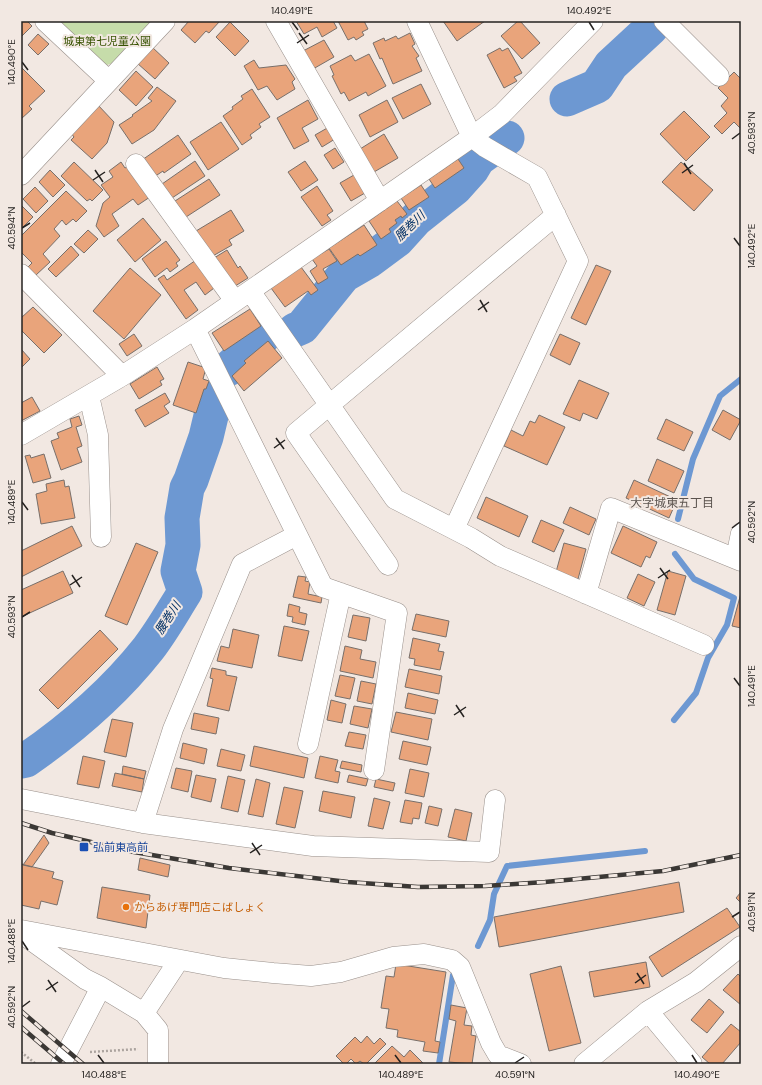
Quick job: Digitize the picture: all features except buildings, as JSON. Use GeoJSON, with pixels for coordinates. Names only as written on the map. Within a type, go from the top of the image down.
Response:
{"type":"FeatureCollection","features":[{"type":"Feature","properties":{"kind":"street"},"geometry":{"type":"LineString","coordinates":[[45,21],[109,81]]}},
{"type":"Feature","properties":{"kind":"street"},"geometry":{"type":"LineString","coordinates":[[21,174],[165,21]]}},
{"type":"Feature","properties":{"kind":"street"},"geometry":{"type":"LineString","coordinates":[[276,21],[380,201]]}},
{"type":"Feature","properties":{"kind":"street"},"geometry":{"type":"LineString","coordinates":[[417,21],[485,146],[537,177],[578,260],[454,529]]}},
{"type":"Feature","properties":{"kind":"street"},"geometry":{"type":"LineString","coordinates":[[21,435],[122,376],[195,329],[380,201],[485,146],[502,114],[593,21]]}},
{"type":"Feature","properties":{"kind":"street"},"geometry":{"type":"LineString","coordinates":[[664,21],[718,76]]}},
{"type":"Feature","properties":{"kind":"street"},"geometry":{"type":"LineString","coordinates":[[136,164],[329,405],[395,499],[454,529],[500,556],[704,645]]}},
{"type":"Feature","properties":{"kind":"street"},"geometry":{"type":"LineString","coordinates":[[388,565],[296,433],[556,215]]}},
{"type":"Feature","properties":{"kind":"street"},"geometry":{"type":"LineString","coordinates":[[25,287],[122,376]]}},
{"type":"Feature","properties":{"kind":"street"},"geometry":{"type":"LineString","coordinates":[[195,329],[323,586],[397,613],[374,770]]}},
{"type":"Feature","properties":{"kind":"street"},"geometry":{"type":"LineString","coordinates":[[89,396],[98,435],[101,537]]}},
{"type":"Feature","properties":{"kind":"street"},"geometry":{"type":"LineString","coordinates":[[586,594],[611,508],[738,559],[741,533]]}},
{"type":"Feature","properties":{"kind":"street"},"geometry":{"type":"LineString","coordinates":[[143,822],[173,728],[242,564],[297,535]]}},
{"type":"Feature","properties":{"kind":"street"},"geometry":{"type":"LineString","coordinates":[[308,744],[341,593]]}},
{"type":"Feature","properties":{"kind":"street"},"geometry":{"type":"LineString","coordinates":[[21,799],[143,822],[313,846],[489,852],[495,800]]}},
{"type":"Feature","properties":{"kind":"street"},"geometry":{"type":"LineString","coordinates":[[21,930],[224,968],[310,976],[342,972],[392,957],[424,954],[452,960],[460,967],[491,1043],[498,1055],[521,1064]]}},
{"type":"Feature","properties":{"kind":"street"},"geometry":{"type":"LineString","coordinates":[[21,934],[85,979],[144,1013],[158,1030],[158,1064]]}},
{"type":"Feature","properties":{"kind":"street"},"geometry":{"type":"LineString","coordinates":[[584,1064],[648,1011],[696,982],[741,946]]}},
{"type":"Feature","properties":{"kind":"street"},"geometry":{"type":"LineString","coordinates":[[144,1013],[179,960]]}},
{"type":"Feature","properties":{"kind":"street"},"geometry":{"type":"LineString","coordinates":[[61,1064],[101,987]]}},
{"type":"Feature","properties":{"kind":"street"},"geometry":{"type":"LineString","coordinates":[[648,1011],[692,1064]]}},
{"type":"Feature","properties":{"kind":"path"},"geometry":{"type":"LineString","coordinates":[[87,1052],[138,1049]]}},
{"type":"Feature","properties":{"kind":"path"},"geometry":{"type":"LineString","coordinates":[[21,1052],[36,1064]]}},
{"type":"Feature","properties":{"kind":"green space","name":"城東第七児童公園"},"geometry":{"type":"Polygon","coordinates":[[[57,21],[153,21],[113,63],[104,66],[57,21]]]}},
{"type":"Feature","properties":{"kind":"waterway","name":"腰巻川"},"geometry":{"type":"LineString","coordinates":[[567,99],[597,86],[611,65],[651,28]]}},
{"type":"Feature","properties":{"kind":"waterway","name":"腰巻川"},"geometry":{"type":"LineString","coordinates":[[295,330],[302,327],[344,275],[370,260],[397,240],[416,219],[455,188],[472,169],[478,159],[507,138]]}},
{"type":"Feature","properties":{"kind":"waterway","name":"腰巻川"},"geometry":{"type":"LineString","coordinates":[[228,369],[263,337]]}},
{"type":"Feature","properties":{"kind":"waterway"},"geometry":{"type":"LineString","coordinates":[[678,519],[693,459],[720,396],[741,379]]}},
{"type":"Feature","properties":{"kind":"waterway","name":"腰巻川"},"geometry":{"type":"LineString","coordinates":[[21,761],[26,760],[59,736],[91,709],[121,680],[148,649],[185,592],[178,571],[183,545],[182,518],[187,488],[206,437],[213,399]]}},
{"type":"Feature","properties":{"kind":"waterway"},"geometry":{"type":"LineString","coordinates":[[674,720],[696,693],[708,658],[727,625],[734,598],[694,579],[675,554]]}},
{"type":"Feature","properties":{"kind":"waterway"},"geometry":{"type":"LineString","coordinates":[[478,946],[490,920],[494,894],[507,866],[645,851]]}},
{"type":"Feature","properties":{"kind":"waterway"},"geometry":{"type":"LineString","coordinates":[[439,1064],[453,975]]}},
{"type":"Feature","properties":{"kind":"railway"},"geometry":{"type":"LineString","coordinates":[[21,823],[52,833],[134,852],[229,868],[348,882],[418,887],[485,886],[663,871],[741,855]]}},
{"type":"Feature","properties":{"kind":"railway"},"geometry":{"type":"LineString","coordinates":[[21,1011],[83,1064]]}},
{"type":"Feature","properties":{"kind":"railway"},"geometry":{"type":"LineString","coordinates":[[21,1027],[64,1064]]}},
{"type":"Feature","properties":{"kind":"place","name":"弘前東高前"},"geometry":{"type":"Point","coordinates":[84,847]}},
{"type":"Feature","properties":{"kind":"place","name":"からあげ専門店こばしょく"},"geometry":{"type":"Point","coordinates":[126,907]}},
{"type":"Feature","properties":{"kind":"district","name":"大字城東五丁目"},"geometry":{"type":"Point","coordinates":[672,503]}}]}
